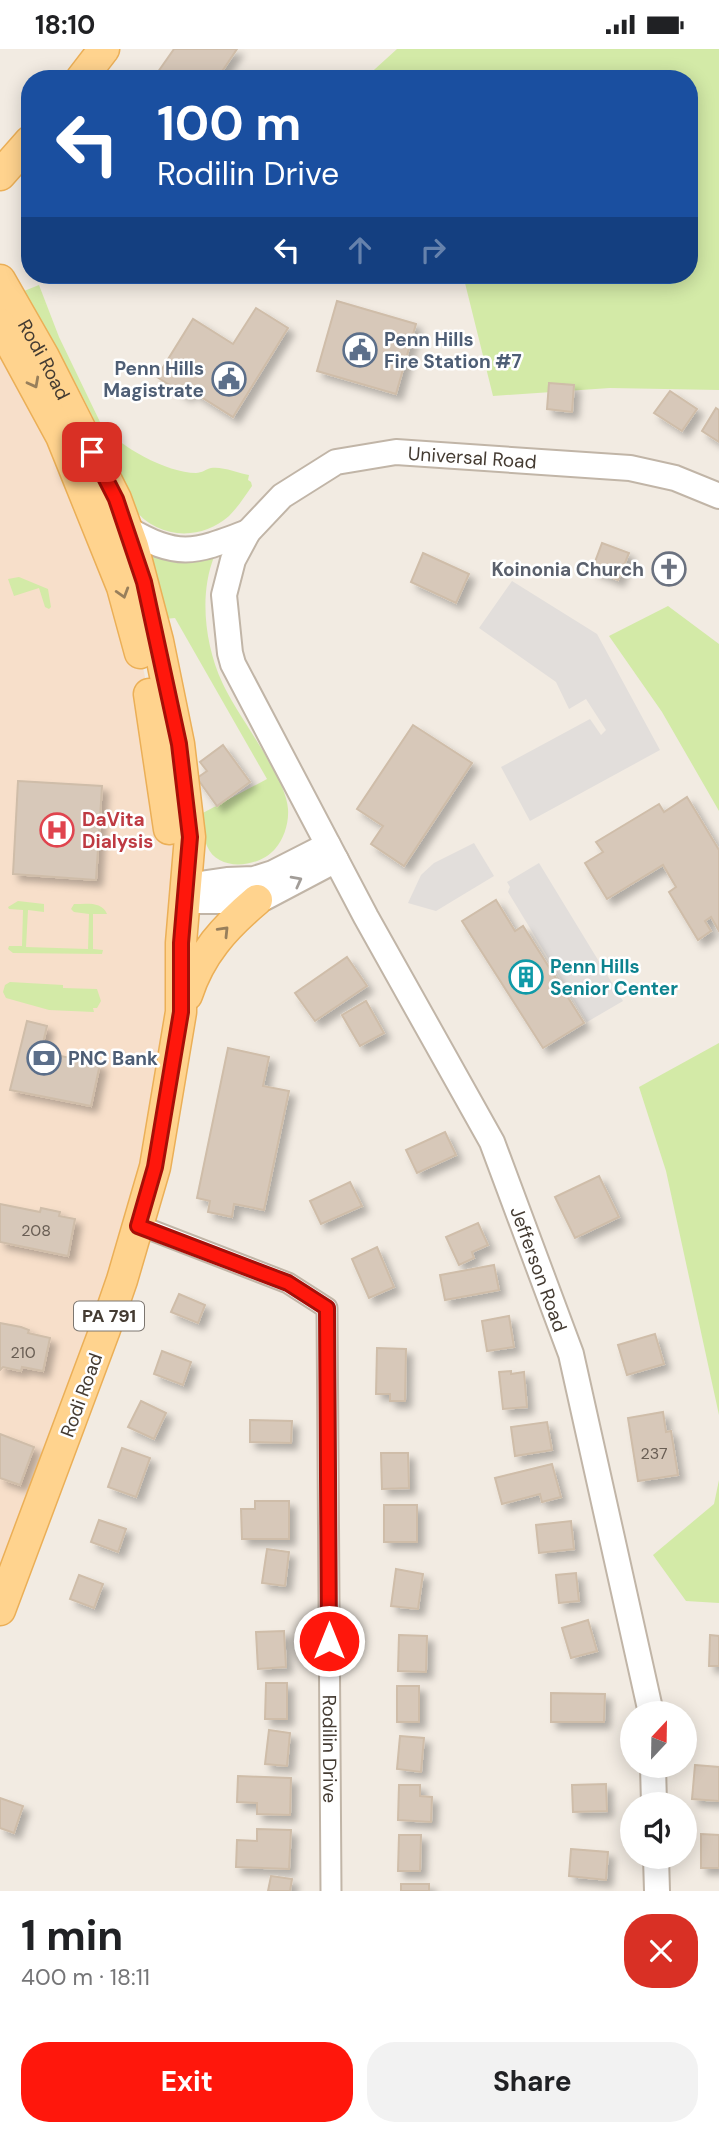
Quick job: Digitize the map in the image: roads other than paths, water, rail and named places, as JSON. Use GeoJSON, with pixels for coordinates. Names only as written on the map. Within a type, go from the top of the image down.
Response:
{"type":"FeatureCollection","features":[{"type":"Feature","properties":{"kind":"main road"},"geometry":{"type":"LineString","coordinates":[[89,70],[104,49]]}},
{"type":"Feature","properties":{"kind":"main road"},"geometry":{"type":"LineString","coordinates":[[0,175],[21,151]]}},
{"type":"Feature","properties":{"kind":"main road","name":"Rodi Road"},"geometry":{"type":"LineString","coordinates":[[0,280],[44,357],[116,499],[126,528],[144,582],[179,744],[190,837],[181,943],[181,1012],[155,1167],[82,1393],[0,1610]]}},
{"type":"Feature","properties":{"kind":"main road","name":"Rodi Road"},"geometry":{"type":"LineString","coordinates":[[0,324],[61,436],[122,587],[139,648],[152,711],[168,822],[185,893]]}},
{"type":"Feature","properties":{"kind":"main road"},"geometry":{"type":"LineString","coordinates":[[181,1012],[203,956],[230,924],[257,899]]}},
{"type":"Feature","properties":{"kind":"street","name":"Universal Road"},"geometry":{"type":"LineString","coordinates":[[290,775],[229,653],[224,596],[233,560],[248,532],[282,496],[336,462],[396,452],[630,468],[676,478],[719,496]]}},
{"type":"Feature","properties":{"kind":"street","name":"Universal Road"},"geometry":{"type":"LineString","coordinates":[[126,528],[167,549],[191,550],[214,545],[248,532]]}},
{"type":"Feature","properties":{"kind":"street","name":"Jefferson Road"},"geometry":{"type":"LineString","coordinates":[[290,775],[497,1154],[570,1354],[648,1701]]}},
{"type":"Feature","properties":{"kind":"street"},"geometry":{"type":"LineString","coordinates":[[185,893],[216,881],[254,879],[332,852]]}},
{"type":"Feature","properties":{"kind":"street"},"geometry":{"type":"LineString","coordinates":[[185,893],[257,899],[279,892],[332,852]]}},
{"type":"Feature","properties":{"kind":"street","name":"Rodilin Drive"},"geometry":{"type":"LineString","coordinates":[[138,1226],[288,1283],[327,1308],[331,1891]]}},
{"type":"Feature","properties":{"kind":"street"},"geometry":{"type":"LineString","coordinates":[[656,1869],[657,1891]]}},
{"type":"Feature","properties":{"kind":"place","name":"Penn Hills Fire Station #7"},"geometry":{"type":"Point","coordinates":[360,350]}},
{"type":"Feature","properties":{"kind":"place","name":"Penn Hills Magistrate"},"geometry":{"type":"Point","coordinates":[229,379]}},
{"type":"Feature","properties":{"kind":"place","name":"Koinonia Church"},"geometry":{"type":"Point","coordinates":[669,569]}},
{"type":"Feature","properties":{"kind":"place","name":"DaVita Dialysis"},"geometry":{"type":"Point","coordinates":[57,830]}},
{"type":"Feature","properties":{"kind":"place","name":"Penn Hills Senior Center"},"geometry":{"type":"Point","coordinates":[526,977]}},
{"type":"Feature","properties":{"kind":"place","name":"PNC Bank"},"geometry":{"type":"Point","coordinates":[44,1058]}}]}
